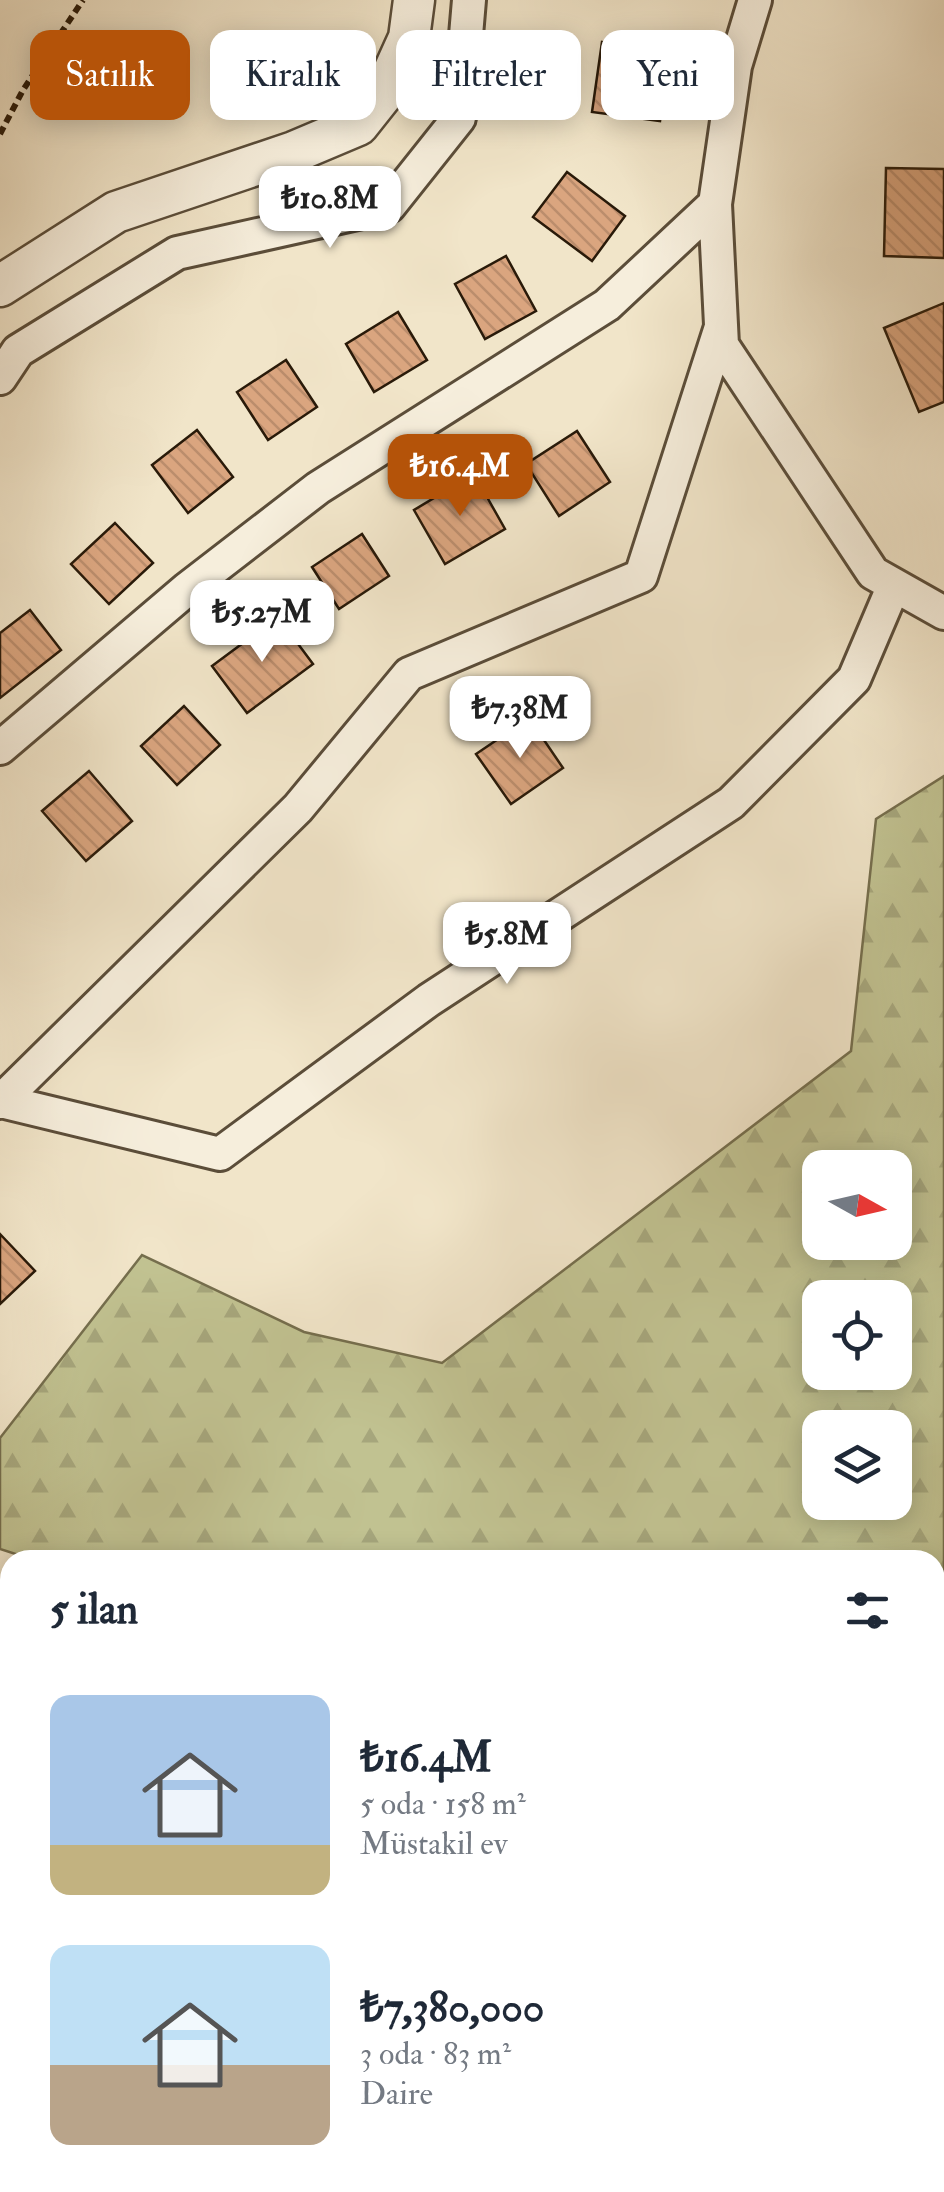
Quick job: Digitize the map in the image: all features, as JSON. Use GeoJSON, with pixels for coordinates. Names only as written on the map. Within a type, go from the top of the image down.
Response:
{"type":"FeatureCollection","features":[{"type":"Feature","properties":{"kind":"street"},"geometry":{"type":"LineString","coordinates":[[0,286],[116,212],[294,152],[358,126],[385,91],[409,38],[414,0]]}},
{"type":"Feature","properties":{"kind":"street"},"geometry":{"type":"LineString","coordinates":[[0,378],[18,351],[177,254],[388,206],[459,118],[469,0]]}},
{"type":"Feature","properties":{"kind":"street"},"geometry":{"type":"LineString","coordinates":[[755,0],[735,66],[716,204],[722,346],[874,573],[944,613]]}},
{"type":"Feature","properties":{"kind":"street"},"geometry":{"type":"LineString","coordinates":[[0,748],[187,589],[318,488],[607,305],[716,204]]}},
{"type":"Feature","properties":{"kind":"street"},"geometry":{"type":"LineString","coordinates":[[0,1101],[298,808],[409,674],[642,576],[720,330]]}},
{"type":"Feature","properties":{"kind":"street"},"geometry":{"type":"LineString","coordinates":[[0,1101],[220,1154],[430,1000],[731,803],[854,678],[894,585]]}},
{"type":"Feature","properties":{"kind":"path"},"geometry":{"type":"LineString","coordinates":[[0,134],[23,90],[83,0]]}},
{"type":"Feature","properties":{"kind":"green space"},"geometry":{"type":"Polygon","coordinates":[[[944,776],[944,1550],[0,1549],[0,1438],[142,1255],[304,1332],[442,1363],[851,1051],[876,819],[944,776]]]}},
{"type":"Feature","properties":{"kind":"building"},"geometry":{"type":"Polygon","coordinates":[[[601,49],[601,113],[592,112],[601,49]]]}},
{"type":"Feature","properties":{"kind":"building"},"geometry":{"type":"Polygon","coordinates":[[[886,168],[944,169],[944,258],[884,256],[886,168]]]}},
{"type":"Feature","properties":{"kind":"building"},"geometry":{"type":"Polygon","coordinates":[[[567,172],[625,216],[592,261],[533,217],[567,172]]]}},
{"type":"Feature","properties":{"kind":"building"},"geometry":{"type":"Polygon","coordinates":[[[506,256],[536,311],[485,339],[455,284],[506,256]]]}},
{"type":"Feature","properties":{"kind":"building"},"geometry":{"type":"Polygon","coordinates":[[[944,303],[944,402],[919,412],[884,328],[944,303]]]}},
{"type":"Feature","properties":{"kind":"building"},"geometry":{"type":"Polygon","coordinates":[[[398,312],[427,360],[374,392],[346,344],[398,312]]]}},
{"type":"Feature","properties":{"kind":"building"},"geometry":{"type":"Polygon","coordinates":[[[286,360],[317,407],[268,440],[237,392],[286,360]]]}},
{"type":"Feature","properties":{"kind":"building"},"geometry":{"type":"Polygon","coordinates":[[[197,430],[233,477],[188,513],[152,465],[197,430]]]}},
{"type":"Feature","properties":{"kind":"building"},"geometry":{"type":"Polygon","coordinates":[[[577,431],[610,482],[559,516],[526,464],[577,431]]]}},
{"type":"Feature","properties":{"kind":"building"},"geometry":{"type":"Polygon","coordinates":[[[474,474],[505,529],[445,564],[414,510],[474,474]]]}},
{"type":"Feature","properties":{"kind":"building"},"geometry":{"type":"Polygon","coordinates":[[[115,523],[153,563],[109,604],[71,564],[115,523]]]}},
{"type":"Feature","properties":{"kind":"building"},"geometry":{"type":"Polygon","coordinates":[[[362,534],[389,576],[339,609],[312,567],[362,534]]]}},
{"type":"Feature","properties":{"kind":"building"},"geometry":{"type":"Polygon","coordinates":[[[30,610],[61,650],[0,698],[0,633],[30,610]]]}},
{"type":"Feature","properties":{"kind":"building"},"geometry":{"type":"Polygon","coordinates":[[[278,617],[313,664],[247,713],[212,666],[278,617]]]}},
{"type":"Feature","properties":{"kind":"building"},"geometry":{"type":"Polygon","coordinates":[[[184,706],[220,745],[177,785],[141,746],[184,706]]]}},
{"type":"Feature","properties":{"kind":"building"},"geometry":{"type":"Polygon","coordinates":[[[529,718],[563,768],[511,804],[476,754],[529,718]]]}},
{"type":"Feature","properties":{"kind":"building"},"geometry":{"type":"Polygon","coordinates":[[[89,771],[132,821],[86,861],[42,811],[89,771]]]}},
{"type":"Feature","properties":{"kind":"building"},"geometry":{"type":"Polygon","coordinates":[[[0,1234],[35,1271],[0,1304],[0,1234]]]}}]}
